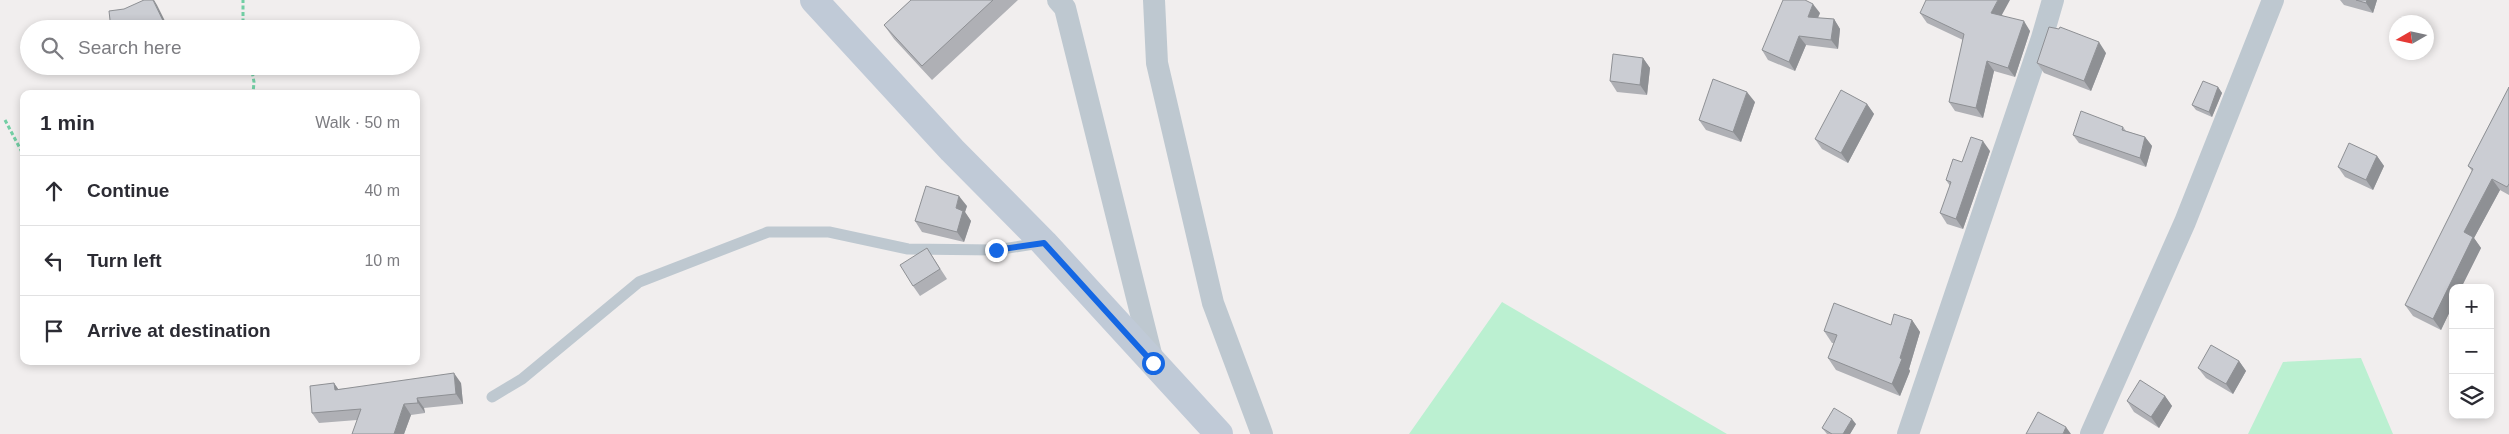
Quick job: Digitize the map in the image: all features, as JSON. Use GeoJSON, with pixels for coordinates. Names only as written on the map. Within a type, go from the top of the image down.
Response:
{"type":"FeatureCollection","features":[{"type":"Feature","properties":{"kind":"main road"},"geometry":{"type":"LineString","coordinates":[[814,0],[952,150],[1044,243],[1219,434]]}},
{"type":"Feature","properties":{"kind":"street"},"geometry":{"type":"LineString","coordinates":[[1058,0],[1065,8],[1070,26],[1153,363]]}},
{"type":"Feature","properties":{"kind":"street"},"geometry":{"type":"LineString","coordinates":[[1154,0],[1157,63],[1213,304],[1262,434]]}},
{"type":"Feature","properties":{"kind":"street"},"geometry":{"type":"LineString","coordinates":[[1908,434],[2042,38],[2053,0]]}},
{"type":"Feature","properties":{"kind":"street"},"geometry":{"type":"LineString","coordinates":[[2091,434],[2185,222],[2274,0]]}},
{"type":"Feature","properties":{"kind":"lane"},"geometry":{"type":"LineString","coordinates":[[492,397],[522,379],[639,282],[768,232],[829,232],[908,249],[996,250],[1044,243]]}},
{"type":"Feature","properties":{"kind":"path"},"geometry":{"type":"LineString","coordinates":[[243,0],[243,20]]}},
{"type":"Feature","properties":{"kind":"path"},"geometry":{"type":"LineString","coordinates":[[253,75],[253,90]]}},
{"type":"Feature","properties":{"kind":"path"},"geometry":{"type":"LineString","coordinates":[[5,120],[20,148]]}},
{"type":"Feature","properties":{"kind":"green space"},"geometry":{"type":"Polygon","coordinates":[[[1502,302],[1727,434],[1409,434],[1502,302]]]}},
{"type":"Feature","properties":{"kind":"green space"},"geometry":{"type":"Polygon","coordinates":[[[2361,358],[2393,434],[2248,434],[2283,362],[2361,358]]]}},
{"type":"Feature","properties":{"kind":"building"},"geometry":{"type":"Polygon","coordinates":[[[144,0],[153,0],[163,20],[110,20],[109,11],[124,9],[144,0]]]}},
{"type":"Feature","properties":{"kind":"building"},"geometry":{"type":"Polygon","coordinates":[[[911,0],[993,0],[922,66],[884,25],[911,0]]]}},
{"type":"Feature","properties":{"kind":"building"},"geometry":{"type":"Polygon","coordinates":[[[1783,0],[1805,0],[1813,4],[1808,17],[1834,19],[1831,40],[1799,36],[1789,62],[1762,50],[1783,0]]]}},
{"type":"Feature","properties":{"kind":"building"},"geometry":{"type":"Polygon","coordinates":[[[1926,0],[1998,0],[1991,13],[2024,21],[2008,68],[1987,61],[1976,108],[1949,102],[1964,34],[1920,13],[1926,0]]]}},
{"type":"Feature","properties":{"kind":"building"},"geometry":{"type":"Polygon","coordinates":[[[2356,0],[2367,0],[2366,3],[2356,0]]]}},
{"type":"Feature","properties":{"kind":"building"},"geometry":{"type":"Polygon","coordinates":[[[2049,27],[2059,29],[2060,27],[2099,42],[2084,81],[2037,63],[2049,27]]]}},
{"type":"Feature","properties":{"kind":"building"},"geometry":{"type":"Polygon","coordinates":[[[1613,54],[1643,58],[1640,85],[1610,81],[1613,54]]]}},
{"type":"Feature","properties":{"kind":"building"},"geometry":{"type":"Polygon","coordinates":[[[1713,79],[1747,92],[1733,132],[1699,120],[1713,79]]]}},
{"type":"Feature","properties":{"kind":"building"},"geometry":{"type":"Polygon","coordinates":[[[2203,81],[2218,87],[2209,112],[2192,105],[2203,81]]]}},
{"type":"Feature","properties":{"kind":"building"},"geometry":{"type":"Polygon","coordinates":[[[2509,87],[2509,184],[2507,187],[2492,179],[2464,232],[2473,237],[2433,319],[2405,305],[2473,169],[2468,166],[2509,87]]]}},
{"type":"Feature","properties":{"kind":"building"},"geometry":{"type":"Polygon","coordinates":[[[1841,90],[1867,104],[1841,153],[1815,139],[1841,90]]]}},
{"type":"Feature","properties":{"kind":"building"},"geometry":{"type":"Polygon","coordinates":[[[2081,111],[2123,127],[2122,130],[2145,137],[2140,158],[2073,135],[2081,111]]]}},
{"type":"Feature","properties":{"kind":"building"},"geometry":{"type":"Polygon","coordinates":[[[1971,137],[1983,141],[1956,219],[1940,213],[1951,182],[1946,180],[1953,159],[1962,162],[1971,137]]]}},
{"type":"Feature","properties":{"kind":"building"},"geometry":{"type":"Polygon","coordinates":[[[2349,143],[2377,156],[2366,180],[2338,167],[2349,143]]]}},
{"type":"Feature","properties":{"kind":"building"},"geometry":{"type":"Polygon","coordinates":[[[926,186],[959,196],[956,208],[963,211],[957,232],[915,221],[926,186]]]}},
{"type":"Feature","properties":{"kind":"building"},"geometry":{"type":"Polygon","coordinates":[[[927,248],[940,269],[913,286],[900,265],[927,248]]]}},
{"type":"Feature","properties":{"kind":"building"},"geometry":{"type":"Polygon","coordinates":[[[1834,303],[1891,325],[1894,314],[1912,320],[1900,358],[1902,359],[1892,384],[1828,358],[1837,335],[1824,331],[1834,303]]]}},
{"type":"Feature","properties":{"kind":"building"},"geometry":{"type":"Polygon","coordinates":[[[2211,345],[2239,361],[2226,384],[2198,368],[2211,345]]]}},
{"type":"Feature","properties":{"kind":"building"},"geometry":{"type":"Polygon","coordinates":[[[454,373],[456,394],[417,398],[418,403],[404,404],[394,434],[352,434],[361,409],[312,413],[310,386],[334,383],[335,390],[454,373]]]}},
{"type":"Feature","properties":{"kind":"building"},"geometry":{"type":"Polygon","coordinates":[[[2140,380],[2165,396],[2151,417],[2127,401],[2140,380]]]}},
{"type":"Feature","properties":{"kind":"building"},"geometry":{"type":"Polygon","coordinates":[[[1834,408],[1852,419],[1843,434],[1832,434],[1822,428],[1834,408]]]}},
{"type":"Feature","properties":{"kind":"building"},"geometry":{"type":"Polygon","coordinates":[[[2038,412],[2066,427],[2063,434],[2026,434],[2038,412]]]}},
{"type":"Feature","properties":{"kind":"route"},"geometry":{"type":"LineString","coordinates":[[996,250],[1044,243],[1153,363]]}}]}
